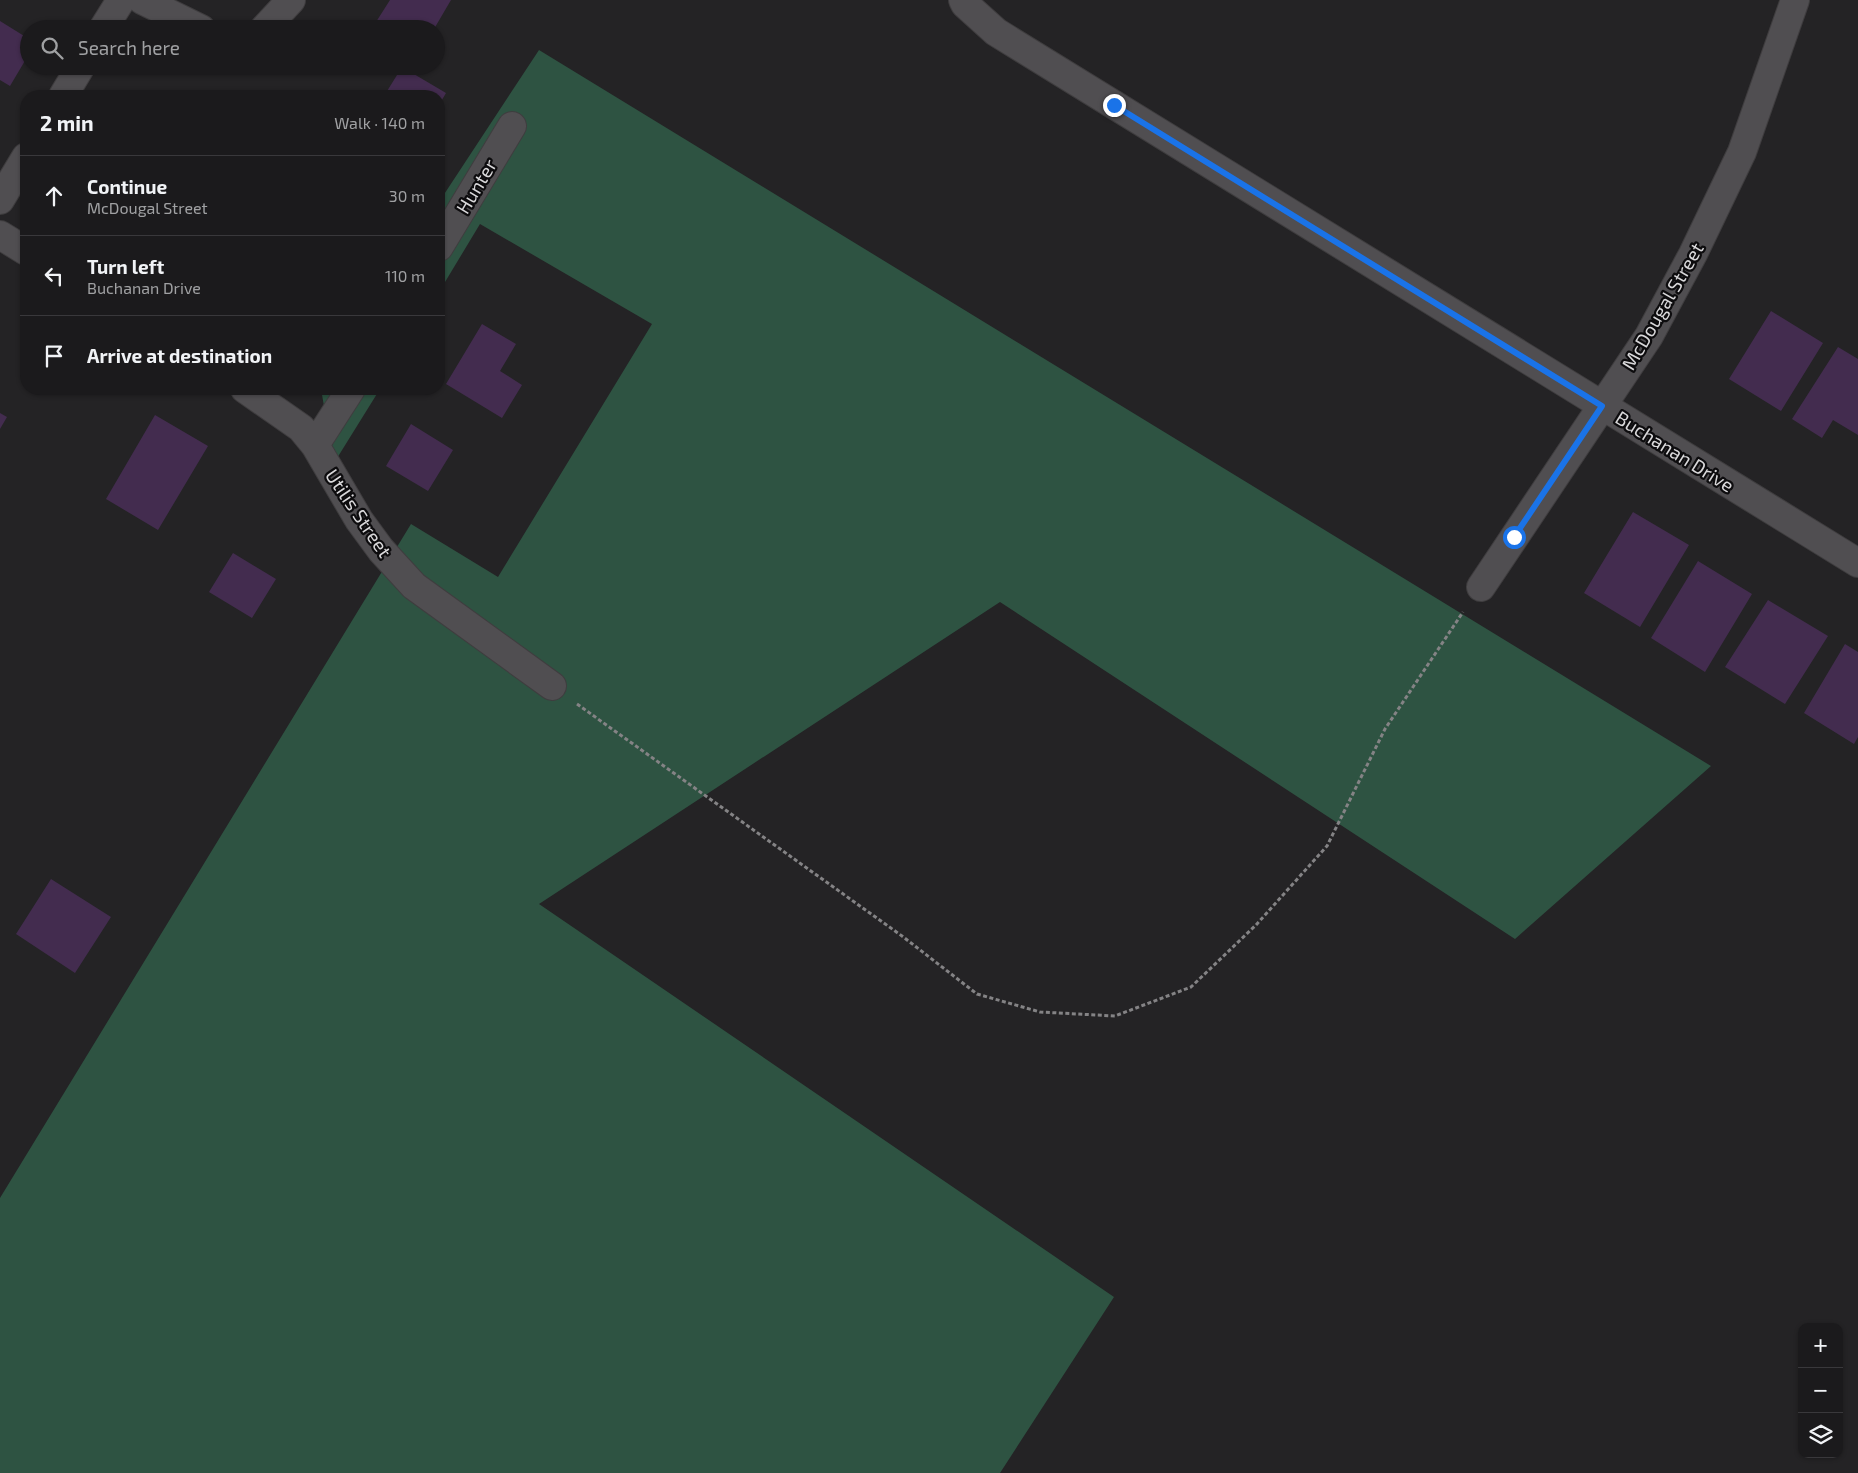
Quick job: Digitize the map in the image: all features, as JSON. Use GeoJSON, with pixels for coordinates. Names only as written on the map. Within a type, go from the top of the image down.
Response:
{"type":"FeatureCollection","features":[{"type":"Feature","properties":{"kind":"street"},"geometry":{"type":"LineString","coordinates":[[109,20],[121,0]]}},
{"type":"Feature","properties":{"kind":"street"},"geometry":{"type":"LineString","coordinates":[[142,0],[182,20]]}},
{"type":"Feature","properties":{"kind":"street"},"geometry":{"type":"LineString","coordinates":[[272,20],[291,0]]}},
{"type":"Feature","properties":{"kind":"street","name":"Buchanan Drive"},"geometry":{"type":"LineString","coordinates":[[963,0],[964,4],[996,32],[1858,564]]}},
{"type":"Feature","properties":{"kind":"street","name":"McDougal Street"},"geometry":{"type":"LineString","coordinates":[[1481,586],[1649,336],[1693,254],[1742,152],[1795,0]]}},
{"type":"Feature","properties":{"kind":"street"},"geometry":{"type":"LineString","coordinates":[[67,90],[76,75]]}},
{"type":"Feature","properties":{"kind":"street","name":"Hunter"},"geometry":{"type":"LineString","coordinates":[[445,237],[512,126]]}},
{"type":"Feature","properties":{"kind":"street"},"geometry":{"type":"LineString","coordinates":[[0,200],[20,167]]}},
{"type":"Feature","properties":{"kind":"street"},"geometry":{"type":"LineString","coordinates":[[0,235],[20,247]]}},
{"type":"Feature","properties":{"kind":"street","name":"Utilis Street"},"geometry":{"type":"LineString","coordinates":[[253,395],[301,428],[315,445],[359,520],[381,550],[414,586],[552,686]]}},
{"type":"Feature","properties":{"kind":"street"},"geometry":{"type":"LineString","coordinates":[[315,445],[347,395]]}},
{"type":"Feature","properties":{"kind":"path"},"geometry":{"type":"LineString","coordinates":[[552,686],[902,936],[977,994],[1040,1012],[1115,1016],[1191,988],[1256,926],[1327,846],[1385,729],[1481,586]]}},
{"type":"Feature","properties":{"kind":"green space"},"geometry":{"type":"Polygon","coordinates":[[[539,50],[1711,766],[1515,939],[1000,602],[539,904],[1114,1297],[1000,1473],[0,1473],[0,1198],[411,524],[498,577],[652,324],[480,224],[445,282],[445,193],[539,50]]]}},
{"type":"Feature","properties":{"kind":"green space"},"geometry":{"type":"Polygon","coordinates":[[[322,395],[376,395],[334,463],[322,395]]]}},
{"type":"Feature","properties":{"kind":"building"},"geometry":{"type":"Polygon","coordinates":[[[390,0],[451,0],[439,20],[377,20],[390,0]]]}},
{"type":"Feature","properties":{"kind":"building"},"geometry":{"type":"Polygon","coordinates":[[[0,21],[20,33],[20,69],[10,86],[0,80],[0,21]]]}},
{"type":"Feature","properties":{"kind":"building"},"geometry":{"type":"Polygon","coordinates":[[[397,75],[416,75],[441,90],[388,90],[397,75]]]}},
{"type":"Feature","properties":{"kind":"building"},"geometry":{"type":"Polygon","coordinates":[[[1771,311],[1823,343],[1781,411],[1729,379],[1771,311]]]}},
{"type":"Feature","properties":{"kind":"building"},"geometry":{"type":"Polygon","coordinates":[[[482,324],[516,344],[500,371],[522,385],[502,418],[446,384],[482,324]]]}},
{"type":"Feature","properties":{"kind":"building"},"geometry":{"type":"Polygon","coordinates":[[[1838,347],[1858,359],[1858,435],[1833,420],[1822,438],[1792,419],[1838,347]]]}},
{"type":"Feature","properties":{"kind":"building"},"geometry":{"type":"Polygon","coordinates":[[[0,413],[7,417],[0,429],[0,413]]]}},
{"type":"Feature","properties":{"kind":"building"},"geometry":{"type":"Polygon","coordinates":[[[155,415],[208,446],[158,530],[106,499],[155,415]]]}},
{"type":"Feature","properties":{"kind":"building"},"geometry":{"type":"Polygon","coordinates":[[[411,424],[453,450],[428,491],[386,466],[411,424]]]}},
{"type":"Feature","properties":{"kind":"building"},"geometry":{"type":"Polygon","coordinates":[[[1633,512],[1689,545],[1640,627],[1584,593],[1633,512]]]}},
{"type":"Feature","properties":{"kind":"building"},"geometry":{"type":"Polygon","coordinates":[[[233,553],[276,579],[252,618],[209,592],[233,553]]]}},
{"type":"Feature","properties":{"kind":"building"},"geometry":{"type":"Polygon","coordinates":[[[1698,561],[1752,594],[1705,672],[1651,638],[1698,561]]]}},
{"type":"Feature","properties":{"kind":"building"},"geometry":{"type":"Polygon","coordinates":[[[1768,600],[1828,636],[1785,704],[1725,667],[1768,600]]]}},
{"type":"Feature","properties":{"kind":"building"},"geometry":{"type":"Polygon","coordinates":[[[1845,644],[1858,652],[1858,737],[1854,744],[1804,713],[1845,644]]]}},
{"type":"Feature","properties":{"kind":"building"},"geometry":{"type":"Polygon","coordinates":[[[51,879],[111,917],[75,973],[16,934],[51,879]]]}},
{"type":"Feature","properties":{"kind":"route"},"geometry":{"type":"LineString","coordinates":[[1114,105],[1602,406],[1514,537]]}}]}
